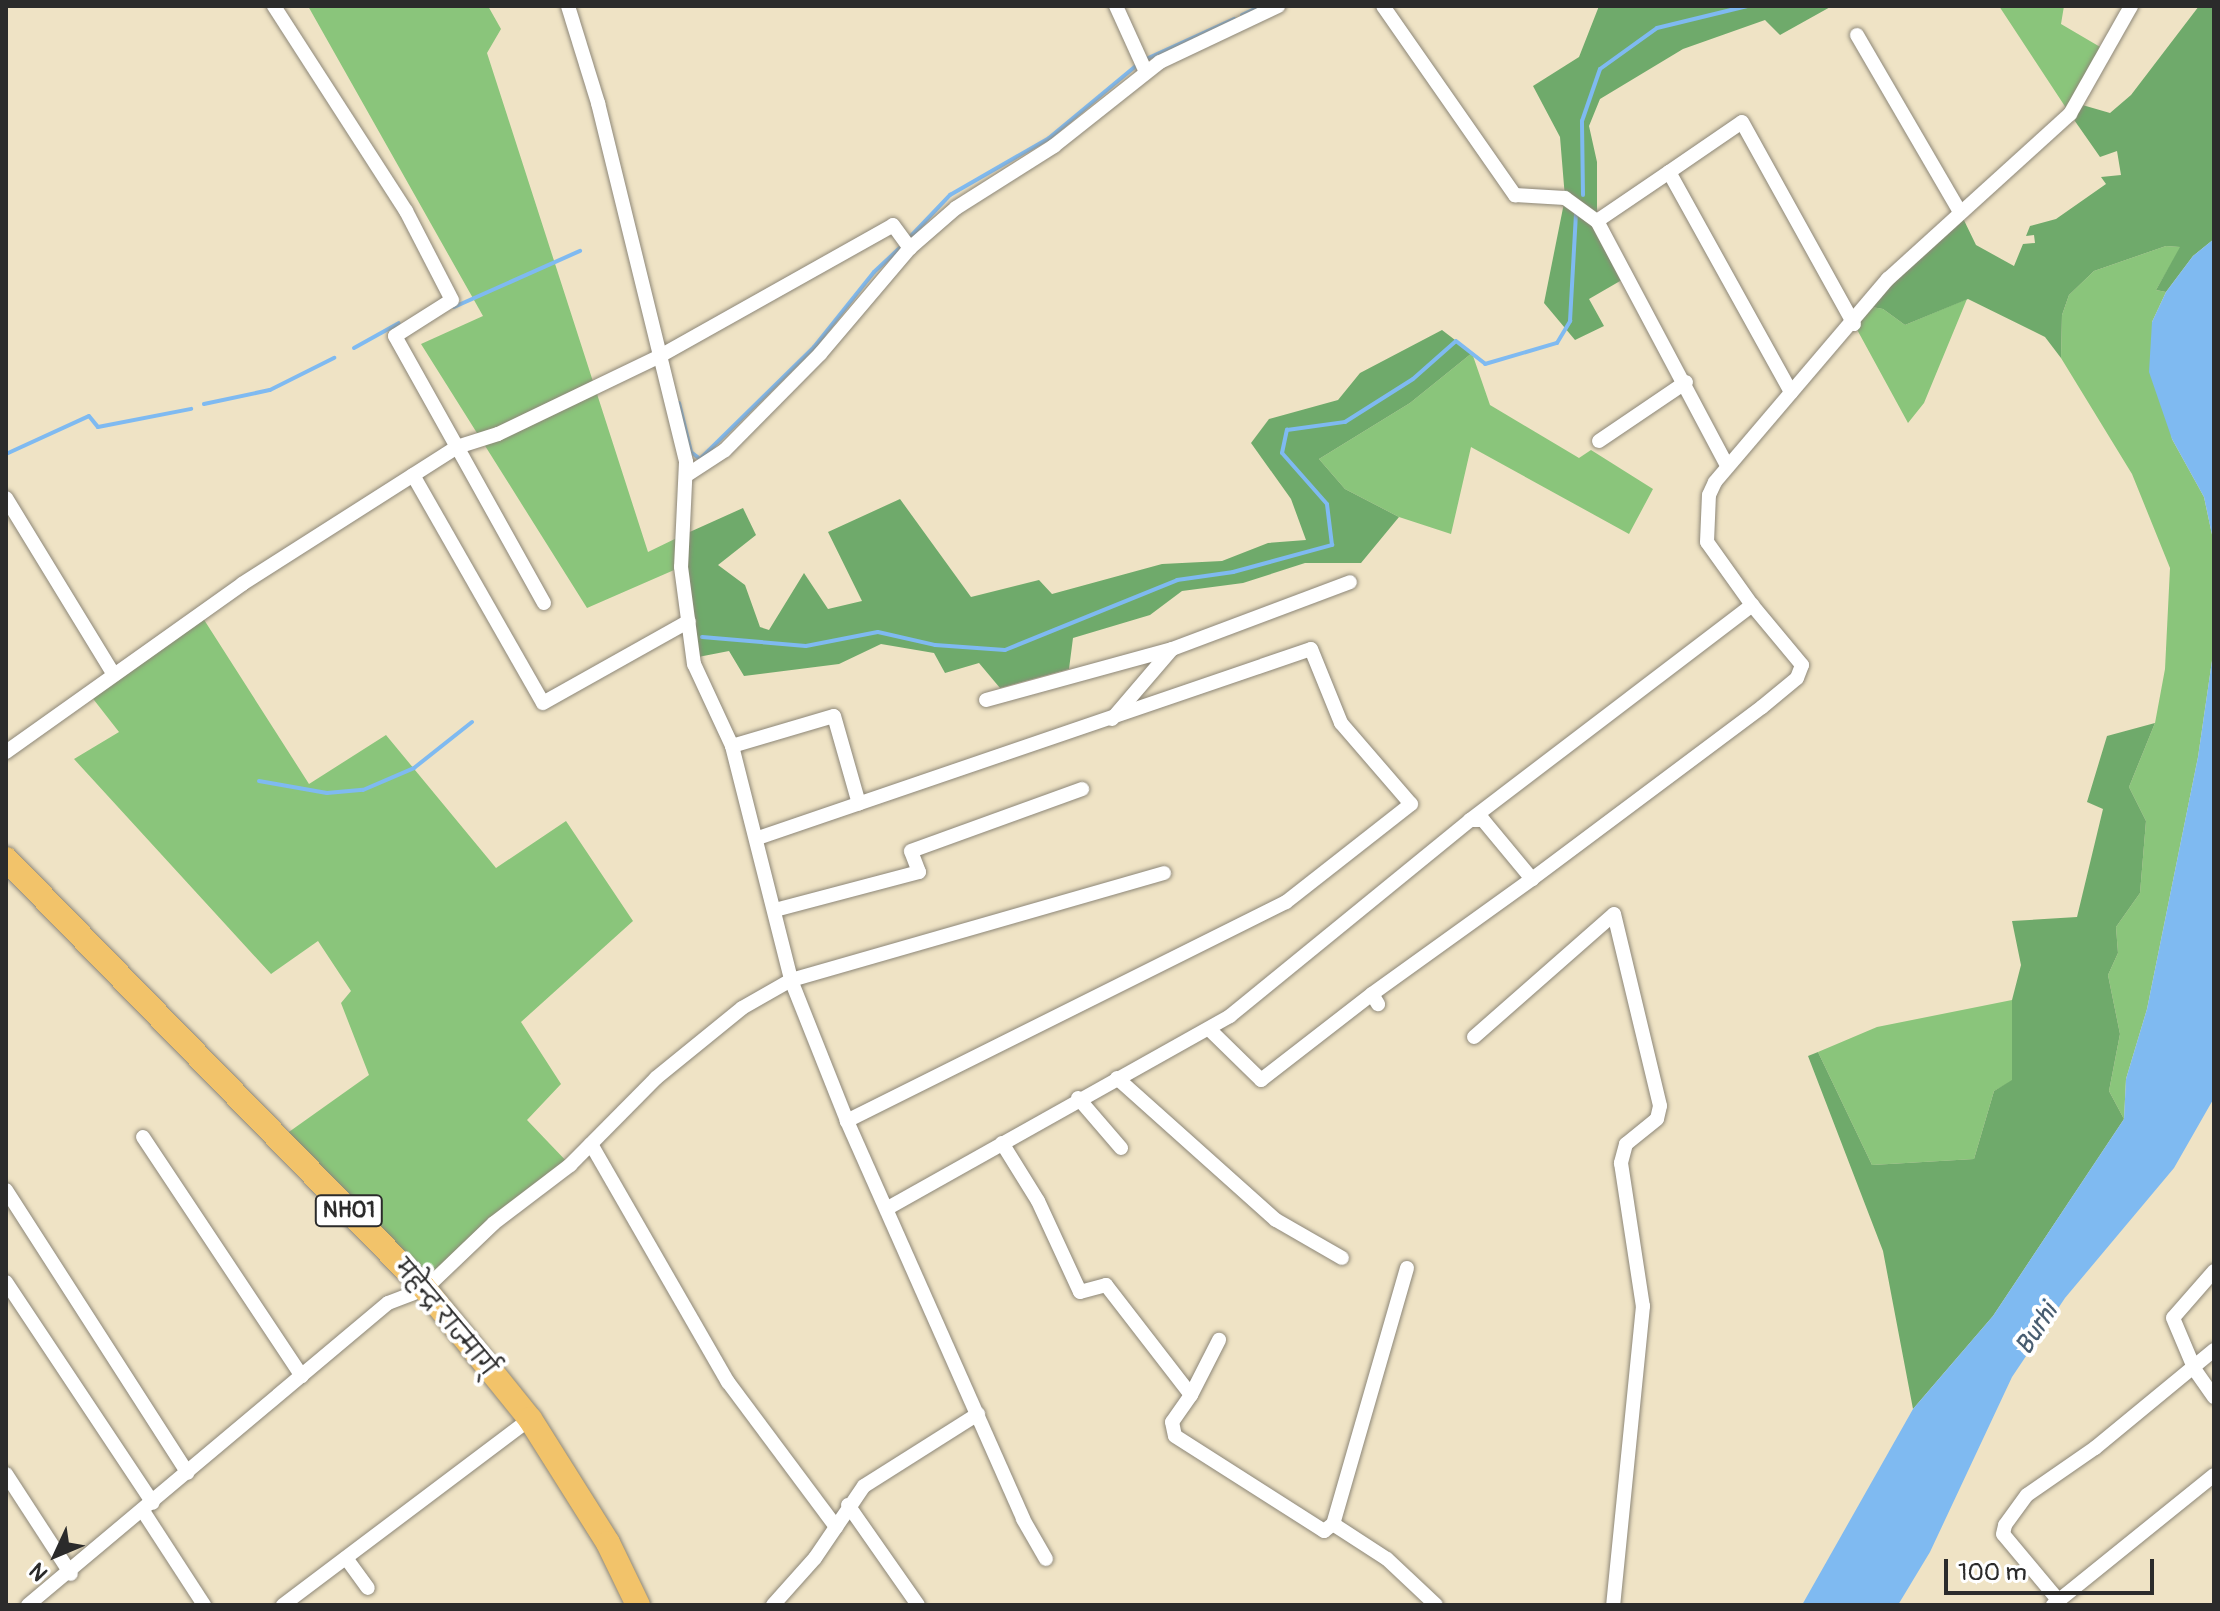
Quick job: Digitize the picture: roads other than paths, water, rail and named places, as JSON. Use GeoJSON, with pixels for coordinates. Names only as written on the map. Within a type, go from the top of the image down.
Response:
{"type":"FeatureCollection","features":[{"type":"Feature","properties":{"kind":"highway","name":"महेन्द्र राज्मार्ग्"},"geometry":{"type":"LineString","coordinates":[[6,859],[425,1289],[530,1419],[608,1543],[638,1605]]}},
{"type":"Feature","properties":{"kind":"street"},"geometry":{"type":"LineString","coordinates":[[274,6],[406,211],[452,300],[395,336],[544,603]]}},
{"type":"Feature","properties":{"kind":"street"},"geometry":{"type":"LineString","coordinates":[[568,6],[660,356],[687,475],[681,567],[694,664],[732,746],[758,838],[791,980],[847,1121],[1046,1559]]}},
{"type":"Feature","properties":{"kind":"street"},"geometry":{"type":"LineString","coordinates":[[1116,6],[1146,72]]}},
{"type":"Feature","properties":{"kind":"street"},"geometry":{"type":"LineString","coordinates":[[687,475],[725,450],[820,354],[910,248],[956,208],[1054,146],[1146,72],[1278,6]]}},
{"type":"Feature","properties":{"kind":"street"},"geometry":{"type":"LineString","coordinates":[[1383,6],[1515,195],[1565,198],[1597,221],[1686,382],[1727,465]]}},
{"type":"Feature","properties":{"kind":"street"},"geometry":{"type":"LineString","coordinates":[[1209,1029],[1261,1080],[1375,999],[1797,678],[1802,665],[1752,605],[1707,542],[1709,495],[1727,465],[1854,324],[1888,279],[2079,104],[2131,6]]}},
{"type":"Feature","properties":{"kind":"street"},"geometry":{"type":"LineString","coordinates":[[1857,35],[1960,212]]}},
{"type":"Feature","properties":{"kind":"street"},"geometry":{"type":"LineString","coordinates":[[1597,221],[1742,122],[1854,324]]}},
{"type":"Feature","properties":{"kind":"street"},"geometry":{"type":"LineString","coordinates":[[1669,172],[1791,392]]}},
{"type":"Feature","properties":{"kind":"street"},"geometry":{"type":"LineString","coordinates":[[6,752],[242,584],[457,447],[498,434],[660,356],[893,225],[910,248]]}},
{"type":"Feature","properties":{"kind":"street"},"geometry":{"type":"LineString","coordinates":[[1599,441],[1686,382]]}},
{"type":"Feature","properties":{"kind":"street"},"geometry":{"type":"LineString","coordinates":[[413,475],[543,703],[689,621]]}},
{"type":"Feature","properties":{"kind":"street"},"geometry":{"type":"LineString","coordinates":[[6,498],[114,675]]}},
{"type":"Feature","properties":{"kind":"street"},"geometry":{"type":"LineString","coordinates":[[986,700],[1172,649],[1350,582]]}},
{"type":"Feature","properties":{"kind":"street"},"geometry":{"type":"LineString","coordinates":[[888,1208],[1078,1098],[1209,1029],[1470,820],[1752,605]]}},
{"type":"Feature","properties":{"kind":"street"},"geometry":{"type":"LineString","coordinates":[[1111,719],[1172,649]]}},
{"type":"Feature","properties":{"kind":"street"},"geometry":{"type":"LineString","coordinates":[[758,838],[1311,649],[1341,723],[1411,804],[1286,902],[847,1121]]}},
{"type":"Feature","properties":{"kind":"street"},"geometry":{"type":"LineString","coordinates":[[732,746],[834,716],[859,804]]}},
{"type":"Feature","properties":{"kind":"street"},"geometry":{"type":"LineString","coordinates":[[775,910],[919,872],[911,851],[1082,789]]}},
{"type":"Feature","properties":{"kind":"street"},"geometry":{"type":"LineString","coordinates":[[1470,820],[1483,820],[1532,879]]}},
{"type":"Feature","properties":{"kind":"street"},"geometry":{"type":"LineString","coordinates":[[28,1605],[71,1574],[388,1303],[425,1289],[494,1223],[591,1144],[656,1078],[742,1008],[791,980],[1164,873]]}},
{"type":"Feature","properties":{"kind":"street"},"geometry":{"type":"LineString","coordinates":[[1474,1037],[1614,914],[1660,1106],[1657,1119],[1626,1144],[1621,1163],[1643,1306],[1613,1605]]}},
{"type":"Feature","properties":{"kind":"street"},"geometry":{"type":"LineString","coordinates":[[1117,1078],[1276,1220],[1342,1258]]}},
{"type":"Feature","properties":{"kind":"street"},"geometry":{"type":"LineString","coordinates":[[1078,1098],[1121,1148]]}},
{"type":"Feature","properties":{"kind":"street"},"geometry":{"type":"LineString","coordinates":[[143,1137],[302,1376]]}},
{"type":"Feature","properties":{"kind":"street"},"geometry":{"type":"LineString","coordinates":[[1002,1143],[1038,1201],[1080,1292],[1106,1285],[1191,1395]]}},
{"type":"Feature","properties":{"kind":"street"},"geometry":{"type":"LineString","coordinates":[[591,1144],[728,1382],[836,1527]]}},
{"type":"Feature","properties":{"kind":"street"},"geometry":{"type":"LineString","coordinates":[[6,1190],[188,1473]]}},
{"type":"Feature","properties":{"kind":"street"},"geometry":{"type":"LineString","coordinates":[[1219,1340],[1191,1395],[1172,1422],[1175,1436],[1324,1531],[1333,1524],[1407,1268]]}},
{"type":"Feature","properties":{"kind":"street"},"geometry":{"type":"LineString","coordinates":[[2214,1271],[2173,1318],[2195,1370],[2214,1397]]}},
{"type":"Feature","properties":{"kind":"street"},"geometry":{"type":"LineString","coordinates":[[6,1282],[148,1507],[204,1605]]}},
{"type":"Feature","properties":{"kind":"street"},"geometry":{"type":"LineString","coordinates":[[2214,1350],[2195,1370],[2027,1495],[2005,1525],[2003,1534],[2056,1603],[2214,1475]]}},
{"type":"Feature","properties":{"kind":"street"},"geometry":{"type":"LineString","coordinates":[[773,1605],[836,1527],[848,1505],[864,1486],[978,1414]]}},
{"type":"Feature","properties":{"kind":"street"},"geometry":{"type":"LineString","coordinates":[[290,1603],[530,1419]]}},
{"type":"Feature","properties":{"kind":"street"},"geometry":{"type":"LineString","coordinates":[[6,1474],[71,1574]]}},
{"type":"Feature","properties":{"kind":"street"},"geometry":{"type":"LineString","coordinates":[[848,1505],[918,1605]]}},
{"type":"Feature","properties":{"kind":"street"},"geometry":{"type":"LineString","coordinates":[[1333,1524],[1387,1559],[1436,1605]]}},
{"type":"Feature","properties":{"kind":"street"},"geometry":{"type":"LineString","coordinates":[[346,1558],[368,1588]]}},
{"type":"Feature","properties":{"kind":"water"},"geometry":{"type":"Polygon","coordinates":[[[2214,239],[2214,544],[2204,497],[2172,439],[2149,372],[2152,322],[2166,292],[2193,256],[2214,239]]]}},
{"type":"Feature","properties":{"kind":"water","name":"Burhi"},"geometry":{"type":"Polygon","coordinates":[[[2214,647],[2214,1098],[2174,1168],[2065,1298],[2012,1377],[1930,1552],[1898,1605],[1802,1605],[1913,1409],[1993,1316],[2124,1119],[2126,1079],[2147,1009],[2198,757],[2214,647]]]}},
{"type":"Feature","properties":{"kind":"waterway"},"geometry":{"type":"LineString","coordinates":[[1242,15],[1261,6]]}},
{"type":"Feature","properties":{"kind":"waterway"},"geometry":{"type":"LineString","coordinates":[[1583,195],[1582,121],[1600,69],[1657,28],[1747,6]]}},
{"type":"Feature","properties":{"kind":"waterway"},"geometry":{"type":"LineString","coordinates":[[1144,60],[1234,19]]}},
{"type":"Feature","properties":{"kind":"waterway"},"geometry":{"type":"LineString","coordinates":[[911,236],[950,195],[1049,138],[1137,65]]}},
{"type":"Feature","properties":{"kind":"waterway"},"geometry":{"type":"LineString","coordinates":[[702,637],[806,646],[878,632],[935,645],[1005,650],[1177,580],[1233,572],[1332,545],[1327,504],[1282,453],[1287,430],[1345,422],[1413,379],[1456,341],[1485,364],[1557,343],[1570,321],[1576,212]]}},
{"type":"Feature","properties":{"kind":"waterway"},"geometry":{"type":"LineString","coordinates":[[679,403],[691,452],[700,459],[814,347],[874,272],[902,246]]}},
{"type":"Feature","properties":{"kind":"waterway"},"geometry":{"type":"LineString","coordinates":[[454,307],[580,251]]}},
{"type":"Feature","properties":{"kind":"waterway"},"geometry":{"type":"LineString","coordinates":[[354,348],[399,323]]}},
{"type":"Feature","properties":{"kind":"waterway"},"geometry":{"type":"LineString","coordinates":[[204,404],[270,390],[334,358]]}},
{"type":"Feature","properties":{"kind":"waterway"},"geometry":{"type":"LineString","coordinates":[[6,454],[89,416],[98,427],[191,409]]}},
{"type":"Feature","properties":{"kind":"waterway"},"geometry":{"type":"LineString","coordinates":[[259,781],[327,793],[363,790],[414,768],[472,722]]}}]}
